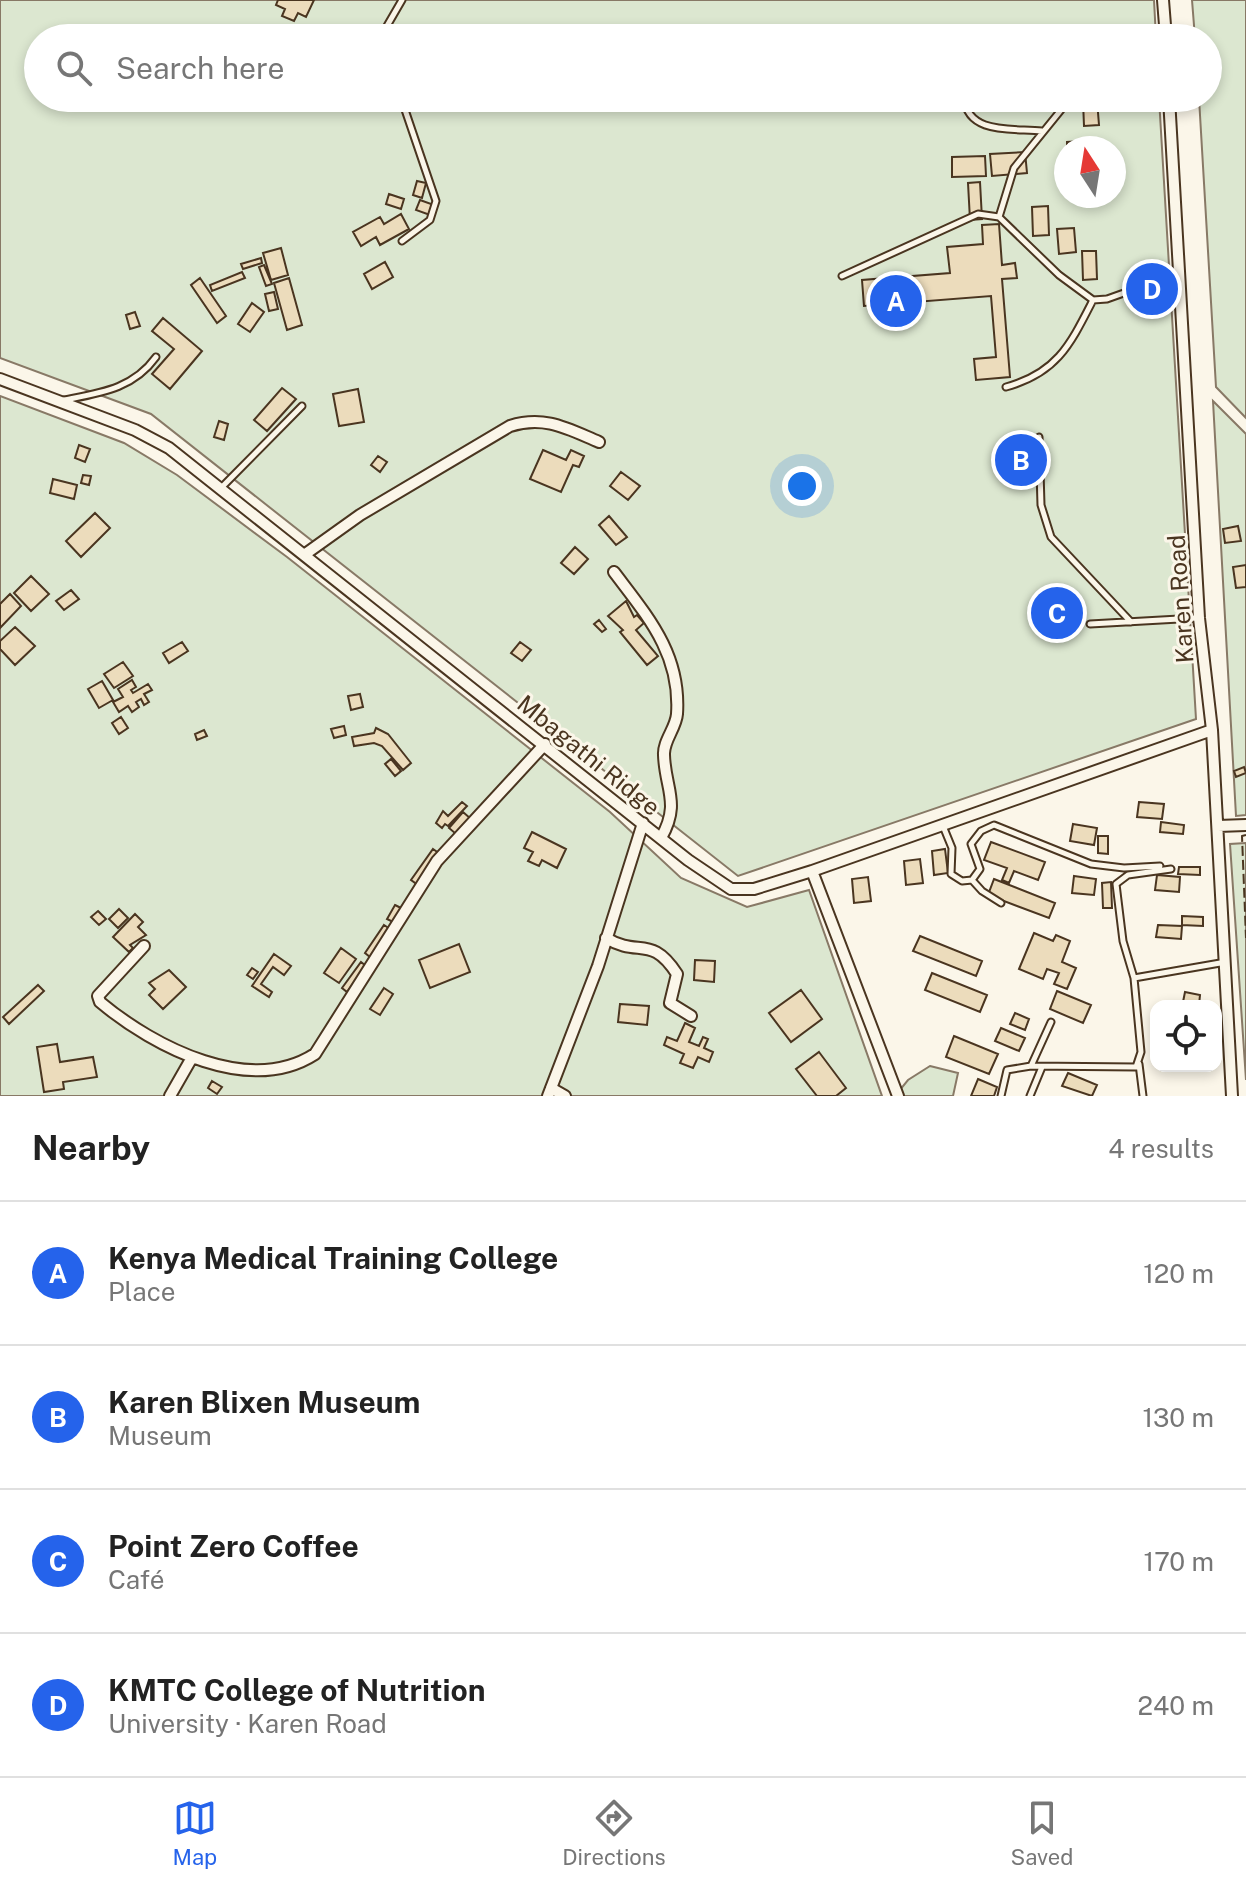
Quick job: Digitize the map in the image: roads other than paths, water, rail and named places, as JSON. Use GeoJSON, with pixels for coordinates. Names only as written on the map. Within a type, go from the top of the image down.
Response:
{"type":"FeatureCollection","features":[{"type":"Feature","properties":{"kind":"street"},"geometry":{"type":"LineString","coordinates":[[1163,0],[1165,24]]}},
{"type":"Feature","properties":{"kind":"street","name":"Karen Road"},"geometry":{"type":"LineString","coordinates":[[1170,112],[1199,618],[1212,730],[1227,962],[1232,1096]]}},
{"type":"Feature","properties":{"kind":"street","name":"Mbagathi Ridge"},"geometry":{"type":"LineString","coordinates":[[0,379],[154,439],[661,838],[731,889],[754,889],[812,871],[1212,730]]}},
{"type":"Feature","properties":{"kind":"street"},"geometry":{"type":"LineString","coordinates":[[304,555],[360,515],[510,426],[529,420],[546,420],[599,442]]}},
{"type":"Feature","properties":{"kind":"street"},"geometry":{"type":"LineString","coordinates":[[614,572],[662,637],[671,658],[677,710],[664,755],[672,812],[661,838]]}},
{"type":"Feature","properties":{"kind":"street"},"geometry":{"type":"LineString","coordinates":[[144,946],[99,993],[99,998],[135,1032],[190,1061],[262,1079],[298,1069],[315,1054],[437,861],[545,744]]}},
{"type":"Feature","properties":{"kind":"street"},"geometry":{"type":"LineString","coordinates":[[565,1096],[549,1092],[606,938],[643,823]]}},
{"type":"Feature","properties":{"kind":"street"},"geometry":{"type":"LineString","coordinates":[[1218,826],[1246,825]]}},
{"type":"Feature","properties":{"kind":"street"},"geometry":{"type":"LineString","coordinates":[[812,871],[898,1096]]}},
{"type":"Feature","properties":{"kind":"street"},"geometry":{"type":"LineString","coordinates":[[606,938],[626,947],[658,950],[665,955],[677,974],[670,1003],[691,1016]]}},
{"type":"Feature","properties":{"kind":"street"},"geometry":{"type":"LineString","coordinates":[[170,1096],[190,1061]]}},
{"type":"Feature","properties":{"kind":"lane"},"geometry":{"type":"LineString","coordinates":[[385,24],[402,0]]}},
{"type":"Feature","properties":{"kind":"lane"},"geometry":{"type":"LineString","coordinates":[[402,241],[430,220],[436,201],[406,112]]}},
{"type":"Feature","properties":{"kind":"lane"},"geometry":{"type":"LineString","coordinates":[[967,112],[978,124],[1043,131]]}},
{"type":"Feature","properties":{"kind":"lane"},"geometry":{"type":"LineString","coordinates":[[999,217],[1014,168],[1059,112]]}},
{"type":"Feature","properties":{"kind":"lane"},"geometry":{"type":"LineString","coordinates":[[842,276],[978,214],[999,217],[1059,275],[1093,300],[1107,299],[1181,272]]}},
{"type":"Feature","properties":{"kind":"lane"},"geometry":{"type":"LineString","coordinates":[[1006,387],[1029,380],[1050,368],[1093,300]]}},
{"type":"Feature","properties":{"kind":"lane"},"geometry":{"type":"LineString","coordinates":[[59,401],[122,386],[146,370],[156,357]]}},
{"type":"Feature","properties":{"kind":"lane"},"geometry":{"type":"LineString","coordinates":[[220,489],[302,406]]}},
{"type":"Feature","properties":{"kind":"lane"},"geometry":{"type":"LineString","coordinates":[[1039,437],[1039,485],[1051,537],[1131,622]]}},
{"type":"Feature","properties":{"kind":"lane"},"geometry":{"type":"LineString","coordinates":[[1090,624],[1199,618]]}},
{"type":"Feature","properties":{"kind":"lane"},"geometry":{"type":"LineString","coordinates":[[943,825],[952,848],[949,860],[951,874],[962,881],[972,880],[980,869],[980,861],[971,844],[981,831],[994,825],[1091,864],[1124,868],[1160,866]]}},
{"type":"Feature","properties":{"kind":"lane"},"geometry":{"type":"LineString","coordinates":[[1143,1096],[1134,978],[1123,941],[1116,884],[1128,875],[1171,869]]}},
{"type":"Feature","properties":{"kind":"lane"},"geometry":{"type":"LineString","coordinates":[[972,880],[982,891],[1001,903]]}},
{"type":"Feature","properties":{"kind":"lane"},"geometry":{"type":"LineString","coordinates":[[1134,978],[1227,962]]}},
{"type":"Feature","properties":{"kind":"lane"},"geometry":{"type":"LineString","coordinates":[[1031,1066],[1051,1022]]}},
{"type":"Feature","properties":{"kind":"lane"},"geometry":{"type":"LineString","coordinates":[[1001,1096],[1007,1070],[1031,1066],[1131,1069],[1139,1064]]}},
{"type":"Feature","properties":{"kind":"lane"},"geometry":{"type":"LineString","coordinates":[[1030,1096],[1042,1067]]}},
{"type":"Feature","properties":{"kind":"place","name":"KMTC College of Nutrition"},"geometry":{"type":"Point","coordinates":[1152,289]}},
{"type":"Feature","properties":{"kind":"place","name":"Kenya Medical Training College"},"geometry":{"type":"Point","coordinates":[896,301]}},
{"type":"Feature","properties":{"kind":"place","name":"Karen Blixen Museum"},"geometry":{"type":"Point","coordinates":[1021,460]}},
{"type":"Feature","properties":{"kind":"place","name":"Point Zero Coffee"},"geometry":{"type":"Point","coordinates":[1057,613]}}]}
